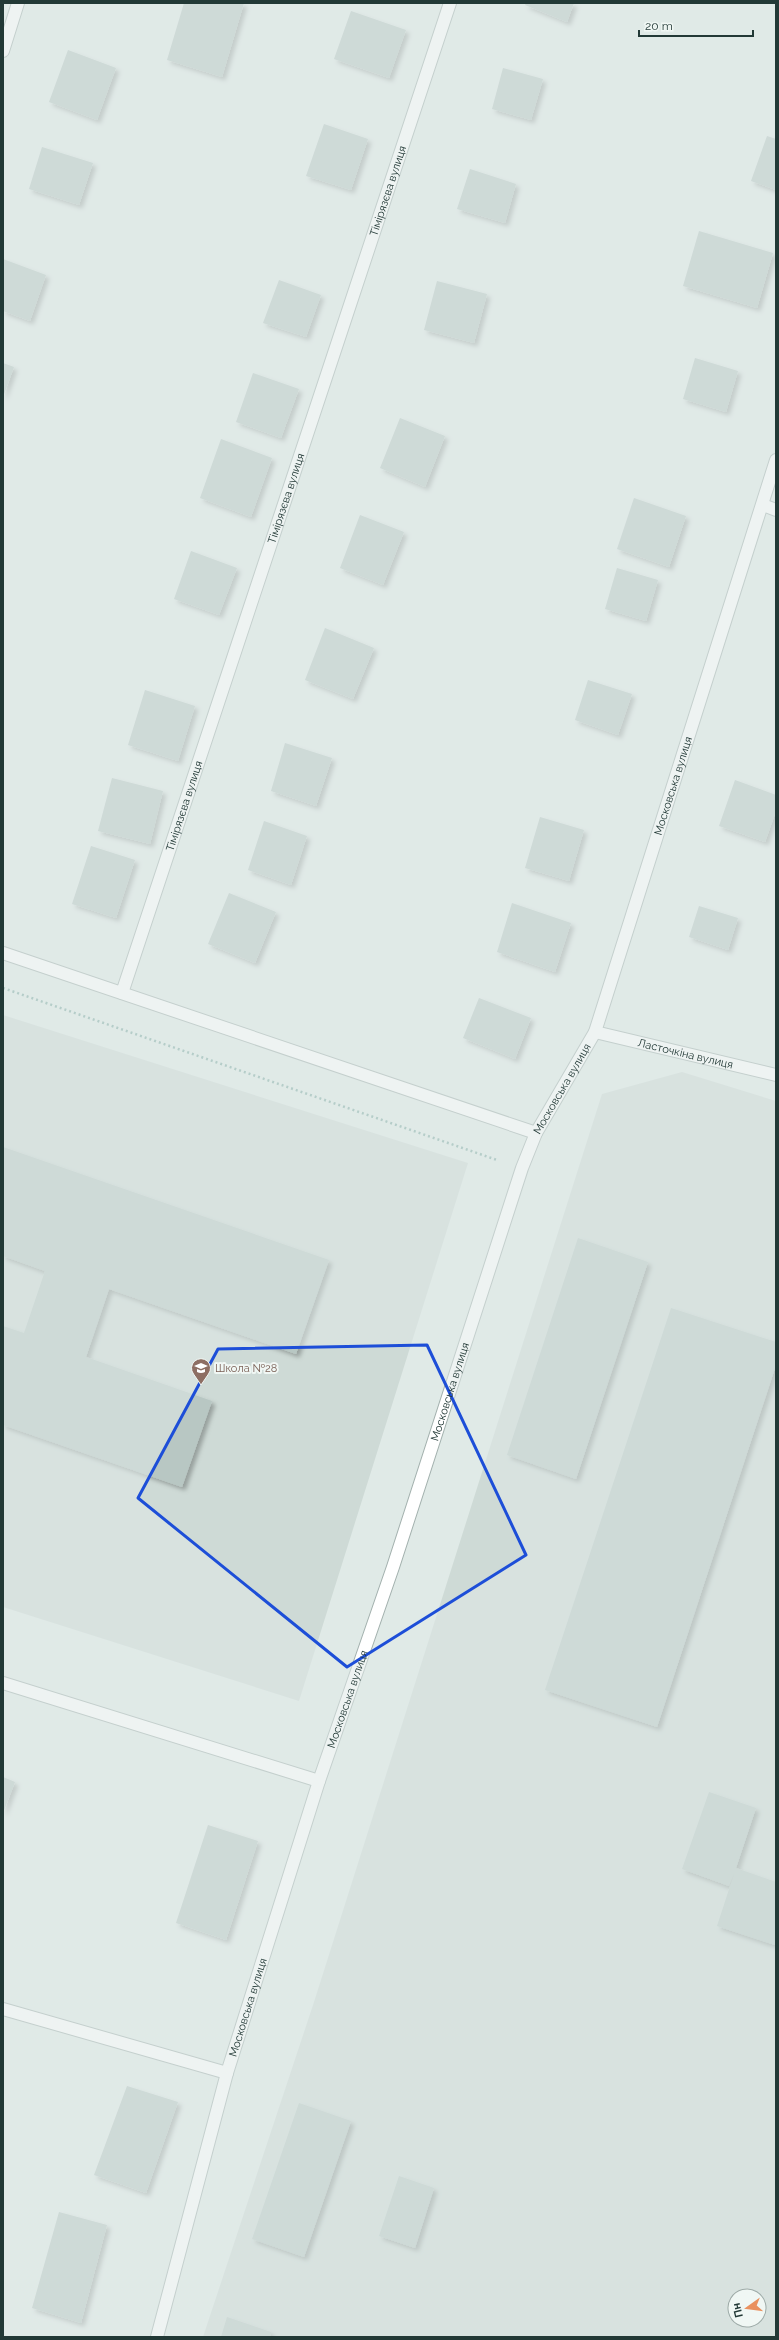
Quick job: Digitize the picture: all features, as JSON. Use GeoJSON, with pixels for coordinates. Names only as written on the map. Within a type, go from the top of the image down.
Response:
{"type":"FeatureCollection","features":[{"type":"Feature","properties":{"kind":"street"},"geometry":{"type":"LineString","coordinates":[[3,51],[18,3]]}},
{"type":"Feature","properties":{"kind":"street","name":"Тімірязєва вулиця"},"geometry":{"type":"LineString","coordinates":[[122,993],[450,3]]}},
{"type":"Feature","properties":{"kind":"street","name":"Московська вулиця"},"geometry":{"type":"LineString","coordinates":[[157,2337],[226,2073],[319,1781],[393,1567],[522,1168],[536,1133],[595,1032],[776,460]]}},
{"type":"Feature","properties":{"kind":"street"},"geometry":{"type":"LineString","coordinates":[[763,505],[776,510]]}},
{"type":"Feature","properties":{"kind":"street"},"geometry":{"type":"LineString","coordinates":[[3,953],[536,1133]]}},
{"type":"Feature","properties":{"kind":"street","name":"Ласточкіна вулиця"},"geometry":{"type":"LineString","coordinates":[[595,1032],[776,1076]]}},
{"type":"Feature","properties":{"kind":"street"},"geometry":{"type":"LineString","coordinates":[[3,1683],[319,1781]]}},
{"type":"Feature","properties":{"kind":"street"},"geometry":{"type":"LineString","coordinates":[[3,2009],[226,2073]]}},
{"type":"Feature","properties":{"kind":"path"},"geometry":{"type":"LineString","coordinates":[[3,988],[522,1168]]}},
{"type":"Feature","properties":{"kind":"highlighted area"},"geometry":{"type":"Polygon","coordinates":[[[427,1345],[526,1555],[347,1667],[138,1498],[218,1349],[427,1345]]]}},
{"type":"Feature","properties":{"kind":"shaded area","name":"Школа №28"},"geometry":{"type":"Polygon","coordinates":[[[3,1015],[468,1163],[299,1701],[3,1607],[3,1015]]]}},
{"type":"Feature","properties":{"kind":"shaded area"},"geometry":{"type":"Polygon","coordinates":[[[682,1072],[776,1101],[776,2337],[203,2337],[314,2002],[602,1094],[682,1072]]]}},
{"type":"Feature","properties":{"kind":"building"},"geometry":{"type":"Polygon","coordinates":[[[184,3],[244,3],[222,77],[167,60],[184,3]]]}},
{"type":"Feature","properties":{"kind":"building"},"geometry":{"type":"Polygon","coordinates":[[[526,3],[574,3],[567,22],[525,5],[526,3]]]}},
{"type":"Feature","properties":{"kind":"building"},"geometry":{"type":"Polygon","coordinates":[[[351,11],[406,30],[389,78],[334,59],[351,11]]]}},
{"type":"Feature","properties":{"kind":"building"},"geometry":{"type":"Polygon","coordinates":[[[68,50],[116,68],[97,120],[49,102],[68,50]]]}},
{"type":"Feature","properties":{"kind":"building"},"geometry":{"type":"Polygon","coordinates":[[[503,68],[543,79],[531,120],[492,109],[503,68]]]}},
{"type":"Feature","properties":{"kind":"building"},"geometry":{"type":"Polygon","coordinates":[[[324,124],[368,139],[351,190],[306,176],[324,124]]]}},
{"type":"Feature","properties":{"kind":"building"},"geometry":{"type":"Polygon","coordinates":[[[767,136],[776,139],[776,190],[751,181],[767,136]]]}},
{"type":"Feature","properties":{"kind":"building"},"geometry":{"type":"Polygon","coordinates":[[[42,147],[93,163],[79,205],[29,189],[42,147]]]}},
{"type":"Feature","properties":{"kind":"building"},"geometry":{"type":"Polygon","coordinates":[[[470,169],[516,184],[505,223],[457,209],[470,169]]]}},
{"type":"Feature","properties":{"kind":"building"},"geometry":{"type":"Polygon","coordinates":[[[699,231],[773,253],[757,308],[683,286],[699,231]]]}},
{"type":"Feature","properties":{"kind":"building"},"geometry":{"type":"Polygon","coordinates":[[[3,259],[46,275],[30,321],[3,311],[3,259]]]}},
{"type":"Feature","properties":{"kind":"building"},"geometry":{"type":"Polygon","coordinates":[[[279,280],[321,295],[306,337],[263,323],[279,280]]]}},
{"type":"Feature","properties":{"kind":"building"},"geometry":{"type":"Polygon","coordinates":[[[437,281],[487,294],[474,343],[424,330],[437,281]]]}},
{"type":"Feature","properties":{"kind":"building"},"geometry":{"type":"Polygon","coordinates":[[[695,358],[738,371],[726,412],[683,399],[695,358]]]}},
{"type":"Feature","properties":{"kind":"building"},"geometry":{"type":"Polygon","coordinates":[[[3,363],[14,367],[3,397],[3,363]]]}},
{"type":"Feature","properties":{"kind":"building"},"geometry":{"type":"Polygon","coordinates":[[[253,373],[299,389],[281,438],[236,422],[253,373]]]}},
{"type":"Feature","properties":{"kind":"building"},"geometry":{"type":"Polygon","coordinates":[[[400,418],[445,436],[425,487],[380,468],[400,418]]]}},
{"type":"Feature","properties":{"kind":"building"},"geometry":{"type":"Polygon","coordinates":[[[221,439],[272,458],[251,517],[200,498],[221,439]]]}},
{"type":"Feature","properties":{"kind":"building"},"geometry":{"type":"Polygon","coordinates":[[[634,498],[686,516],[669,567],[617,549],[634,498]]]}},
{"type":"Feature","properties":{"kind":"building"},"geometry":{"type":"Polygon","coordinates":[[[360,515],[404,532],[383,585],[340,568],[360,515]]]}},
{"type":"Feature","properties":{"kind":"building"},"geometry":{"type":"Polygon","coordinates":[[[191,551],[237,568],[219,615],[174,599],[191,551]]]}},
{"type":"Feature","properties":{"kind":"building"},"geometry":{"type":"Polygon","coordinates":[[[617,568],[658,580],[646,621],[605,609],[617,568]]]}},
{"type":"Feature","properties":{"kind":"building"},"geometry":{"type":"Polygon","coordinates":[[[325,628],[374,648],[353,699],[305,680],[325,628]]]}},
{"type":"Feature","properties":{"kind":"building"},"geometry":{"type":"Polygon","coordinates":[[[588,680],[632,694],[618,735],[575,720],[588,680]]]}},
{"type":"Feature","properties":{"kind":"building"},"geometry":{"type":"Polygon","coordinates":[[[145,690],[195,706],[178,761],[128,745],[145,690]]]}},
{"type":"Feature","properties":{"kind":"building"},"geometry":{"type":"Polygon","coordinates":[[[285,743],[332,758],[316,806],[271,791],[285,743]]]}},
{"type":"Feature","properties":{"kind":"building"},"geometry":{"type":"Polygon","coordinates":[[[112,778],[163,791],[150,844],[98,831],[112,778]]]}},
{"type":"Feature","properties":{"kind":"building"},"geometry":{"type":"Polygon","coordinates":[[[735,780],[776,795],[776,811],[765,842],[719,826],[735,780]]]}},
{"type":"Feature","properties":{"kind":"building"},"geometry":{"type":"Polygon","coordinates":[[[540,817],[584,830],[569,881],[525,868],[540,817]]]}},
{"type":"Feature","properties":{"kind":"building"},"geometry":{"type":"Polygon","coordinates":[[[264,821],[307,836],[291,885],[248,870],[264,821]]]}},
{"type":"Feature","properties":{"kind":"building"},"geometry":{"type":"Polygon","coordinates":[[[91,846],[135,860],[116,918],[72,904],[91,846]]]}},
{"type":"Feature","properties":{"kind":"building"},"geometry":{"type":"Polygon","coordinates":[[[229,893],[276,912],[255,963],[208,944],[229,893]]]}},
{"type":"Feature","properties":{"kind":"building"},"geometry":{"type":"Polygon","coordinates":[[[512,903],[571,923],[555,972],[497,952],[512,903]]]}},
{"type":"Feature","properties":{"kind":"building"},"geometry":{"type":"Polygon","coordinates":[[[699,906],[738,918],[728,950],[689,937],[699,906]]]}},
{"type":"Feature","properties":{"kind":"building"},"geometry":{"type":"Polygon","coordinates":[[[479,998],[531,1018],[515,1059],[463,1038],[479,998]]]}},
{"type":"Feature","properties":{"kind":"building"},"geometry":{"type":"Polygon","coordinates":[[[3,1147],[329,1260],[296,1354],[109,1289],[86,1357],[212,1401],[182,1487],[3,1425],[3,1326],[24,1333],[45,1271],[3,1256],[3,1147]]]}},
{"type":"Feature","properties":{"kind":"building"},"geometry":{"type":"Polygon","coordinates":[[[578,1238],[648,1262],[576,1479],[507,1455],[578,1238]]]}},
{"type":"Feature","properties":{"kind":"building"},"geometry":{"type":"Polygon","coordinates":[[[671,1308],[776,1342],[776,1365],[657,1727],[545,1690],[671,1308]]]}},
{"type":"Feature","properties":{"kind":"building"},"geometry":{"type":"Polygon","coordinates":[[[3,1777],[15,1782],[3,1813],[3,1777]]]}},
{"type":"Feature","properties":{"kind":"building"},"geometry":{"type":"Polygon","coordinates":[[[709,1792],[756,1808],[736,1868],[776,1882],[775,1945],[717,1926],[734,1874],[729,1886],[682,1869],[709,1792]]]}},
{"type":"Feature","properties":{"kind":"building"},"geometry":{"type":"Polygon","coordinates":[[[208,1825],[258,1841],[226,1940],[176,1923],[208,1825]]]}},
{"type":"Feature","properties":{"kind":"building"},"geometry":{"type":"Polygon","coordinates":[[[127,2086],[178,2102],[146,2193],[94,2175],[127,2086]]]}},
{"type":"Feature","properties":{"kind":"building"},"geometry":{"type":"Polygon","coordinates":[[[299,2103],[351,2121],[304,2257],[252,2239],[299,2103]]]}},
{"type":"Feature","properties":{"kind":"building"},"geometry":{"type":"Polygon","coordinates":[[[399,2176],[434,2188],[415,2248],[379,2236],[399,2176]]]}},
{"type":"Feature","properties":{"kind":"building"},"geometry":{"type":"Polygon","coordinates":[[[59,2212],[107,2225],[81,2323],[32,2308],[59,2212]]]}},
{"type":"Feature","properties":{"kind":"building"},"geometry":{"type":"Polygon","coordinates":[[[227,2317],[271,2332],[270,2337],[221,2337],[227,2317]]]}},
{"type":"Feature","properties":{"kind":"place","name":"Школа №28"},"geometry":{"type":"Point","coordinates":[201,1385]}}]}
